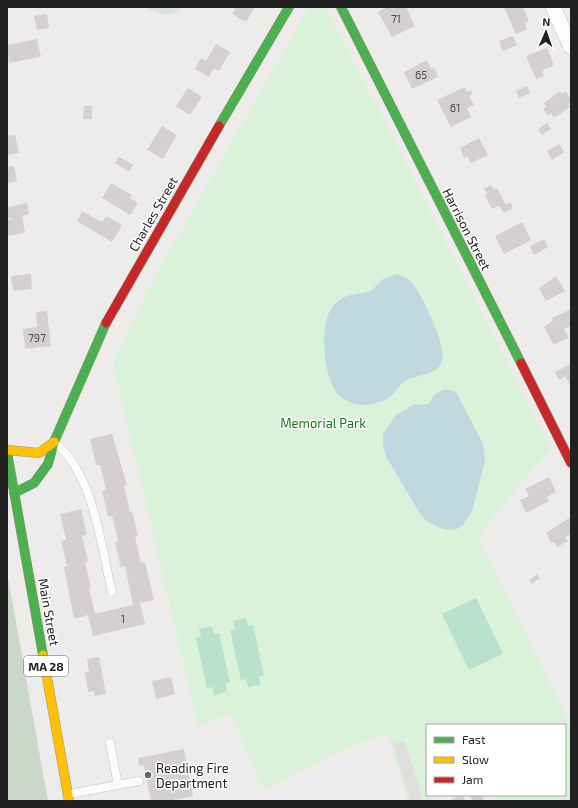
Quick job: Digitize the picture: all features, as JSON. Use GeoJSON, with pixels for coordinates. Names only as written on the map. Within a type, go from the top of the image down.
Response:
{"type":"FeatureCollection","features":[{"type":"Feature","properties":{"kind":"street","name":"Charles Street"},"geometry":{"type":"LineString","coordinates":[[14,493],[37,480],[46,468],[52,455],[54,442],[111,314],[289,7]]}},
{"type":"Feature","properties":{"kind":"street","name":"Harrison Street"},"geometry":{"type":"LineString","coordinates":[[341,7],[571,463]]}},
{"type":"Feature","properties":{"kind":"street"},"geometry":{"type":"LineString","coordinates":[[553,7],[571,47]]}},
{"type":"Feature","properties":{"kind":"street"},"geometry":{"type":"LineString","coordinates":[[7,451],[39,453],[54,442]]}},
{"type":"Feature","properties":{"kind":"street","name":"Main Street"},"geometry":{"type":"LineString","coordinates":[[7,451],[69,798]]}},
{"type":"Feature","properties":{"kind":"lane"},"geometry":{"type":"LineString","coordinates":[[54,442],[73,462],[89,497],[112,592]]}},
{"type":"Feature","properties":{"kind":"lane"},"geometry":{"type":"LineString","coordinates":[[110,743],[118,785]]}},
{"type":"Feature","properties":{"kind":"lane"},"geometry":{"type":"LineString","coordinates":[[69,798],[139,781]]}},
{"type":"Feature","properties":{"kind":"shaded area"},"geometry":{"type":"Polygon","coordinates":[[[147,7],[182,7],[174,13],[160,14],[147,7]]]}},
{"type":"Feature","properties":{"kind":"shaded area"},"geometry":{"type":"Polygon","coordinates":[[[405,741],[423,801],[410,801],[393,744],[405,741]]]}},
{"type":"Feature","properties":{"kind":"green space","name":"Memorial Park"},"geometry":{"type":"Polygon","coordinates":[[[309,7],[326,7],[551,449],[523,480],[478,537],[571,726],[571,801],[494,801],[492,796],[566,796],[566,724],[426,724],[426,796],[434,796],[436,801],[408,801],[388,734],[348,747],[264,790],[230,712],[199,727],[113,363],[156,275],[309,7]]]}},
{"type":"Feature","properties":{"kind":"green space"},"geometry":{"type":"Polygon","coordinates":[[[7,572],[48,801],[7,801],[7,572]]]}},
{"type":"Feature","properties":{"kind":"green space"},"geometry":{"type":"Polygon","coordinates":[[[476,598],[503,654],[469,670],[442,614],[476,598]]]}},
{"type":"Feature","properties":{"kind":"green space"},"geometry":{"type":"Polygon","coordinates":[[[246,618],[248,626],[253,625],[264,675],[259,676],[261,685],[248,687],[246,679],[241,680],[230,630],[235,629],[233,621],[246,618]]]}},
{"type":"Feature","properties":{"kind":"green space"},"geometry":{"type":"Polygon","coordinates":[[[212,626],[214,634],[219,633],[230,682],[225,684],[227,692],[214,695],[212,687],[207,688],[196,638],[201,637],[199,629],[212,626]]]}},
{"type":"Feature","properties":{"kind":"water"},"geometry":{"type":"Polygon","coordinates":[[[397,274],[410,281],[422,298],[433,321],[441,344],[443,354],[442,361],[440,366],[432,372],[405,381],[392,395],[380,402],[360,405],[347,401],[335,390],[327,367],[324,339],[328,315],[333,306],[341,299],[350,295],[371,291],[383,279],[397,274]]]}},
{"type":"Feature","properties":{"kind":"water"},"geometry":{"type":"Polygon","coordinates":[[[445,389],[456,392],[483,444],[485,461],[472,512],[463,525],[455,530],[443,529],[426,521],[419,512],[387,458],[383,446],[383,434],[395,416],[413,405],[429,404],[435,394],[445,389]]]}},
{"type":"Feature","properties":{"kind":"building"},"geometry":{"type":"Polygon","coordinates":[[[236,7],[255,7],[246,22],[232,14],[236,7]]]}},
{"type":"Feature","properties":{"kind":"building"},"geometry":{"type":"Polygon","coordinates":[[[387,7],[406,7],[415,26],[392,37],[378,12],[387,7]]]}},
{"type":"Feature","properties":{"kind":"building"},"geometry":{"type":"Polygon","coordinates":[[[504,7],[523,7],[529,21],[525,23],[527,30],[516,34],[504,7]]]}},
{"type":"Feature","properties":{"kind":"building"},"geometry":{"type":"Polygon","coordinates":[[[47,14],[49,28],[37,30],[34,16],[47,14]]]}},
{"type":"Feature","properties":{"kind":"building"},"geometry":{"type":"Polygon","coordinates":[[[513,36],[517,45],[503,51],[499,41],[513,36]]]}},
{"type":"Feature","properties":{"kind":"building"},"geometry":{"type":"Polygon","coordinates":[[[37,39],[41,57],[9,63],[7,45],[37,39]]]}},
{"type":"Feature","properties":{"kind":"building"},"geometry":{"type":"Polygon","coordinates":[[[216,44],[230,52],[219,71],[214,68],[209,77],[195,69],[201,58],[206,61],[216,44]]]}},
{"type":"Feature","properties":{"kind":"building"},"geometry":{"type":"Polygon","coordinates":[[[547,48],[554,66],[542,70],[544,76],[536,79],[526,56],[547,48]]]}},
{"type":"Feature","properties":{"kind":"building"},"geometry":{"type":"Polygon","coordinates":[[[427,60],[431,69],[434,67],[438,77],[412,89],[404,72],[427,60]]]}},
{"type":"Feature","properties":{"kind":"building"},"geometry":{"type":"Polygon","coordinates":[[[527,86],[530,93],[519,98],[516,91],[527,86]]]}},
{"type":"Feature","properties":{"kind":"building"},"geometry":{"type":"Polygon","coordinates":[[[465,87],[467,92],[471,90],[473,94],[469,96],[474,105],[467,108],[471,117],[451,127],[437,100],[465,87]]]}},
{"type":"Feature","properties":{"kind":"building"},"geometry":{"type":"Polygon","coordinates":[[[188,88],[202,97],[190,115],[176,106],[188,88]]]}},
{"type":"Feature","properties":{"kind":"building"},"geometry":{"type":"Polygon","coordinates":[[[560,91],[562,94],[565,91],[571,99],[571,102],[568,104],[570,107],[554,118],[551,113],[548,116],[543,109],[546,106],[544,103],[560,91]]]}},
{"type":"Feature","properties":{"kind":"building"},"geometry":{"type":"Polygon","coordinates":[[[84,106],[92,106],[92,119],[83,119],[84,106]]]}},
{"type":"Feature","properties":{"kind":"building"},"geometry":{"type":"Polygon","coordinates":[[[547,123],[551,129],[542,135],[538,129],[547,123]]]}},
{"type":"Feature","properties":{"kind":"building"},"geometry":{"type":"Polygon","coordinates":[[[162,126],[177,135],[163,159],[147,150],[162,126]]]}},
{"type":"Feature","properties":{"kind":"building"},"geometry":{"type":"Polygon","coordinates":[[[15,135],[19,153],[7,155],[7,136],[15,135]]]}},
{"type":"Feature","properties":{"kind":"building"},"geometry":{"type":"Polygon","coordinates":[[[479,138],[488,155],[471,163],[467,156],[464,158],[460,148],[479,138]]]}},
{"type":"Feature","properties":{"kind":"building"},"geometry":{"type":"Polygon","coordinates":[[[559,144],[564,152],[552,160],[547,151],[559,144]]]}},
{"type":"Feature","properties":{"kind":"building"},"geometry":{"type":"Polygon","coordinates":[[[119,157],[133,165],[129,172],[115,163],[119,157]]]}},
{"type":"Feature","properties":{"kind":"building"},"geometry":{"type":"Polygon","coordinates":[[[14,166],[17,181],[7,183],[7,167],[14,166]]]}},
{"type":"Feature","properties":{"kind":"building"},"geometry":{"type":"Polygon","coordinates":[[[111,183],[132,195],[130,198],[138,203],[130,215],[102,198],[111,183]]]}},
{"type":"Feature","properties":{"kind":"building"},"geometry":{"type":"Polygon","coordinates":[[[491,185],[494,190],[497,188],[506,205],[510,202],[513,208],[504,213],[499,206],[492,209],[485,195],[487,194],[484,189],[491,185]]]}},
{"type":"Feature","properties":{"kind":"building"},"geometry":{"type":"Polygon","coordinates":[[[27,203],[29,214],[22,216],[25,233],[7,236],[7,220],[12,218],[7,218],[7,207],[27,203]]]}},
{"type":"Feature","properties":{"kind":"building"},"geometry":{"type":"Polygon","coordinates":[[[82,211],[102,222],[106,216],[122,225],[112,242],[77,221],[82,211]]]}},
{"type":"Feature","properties":{"kind":"building"},"geometry":{"type":"Polygon","coordinates":[[[522,222],[531,240],[504,254],[495,236],[522,222]]]}},
{"type":"Feature","properties":{"kind":"building"},"geometry":{"type":"Polygon","coordinates":[[[544,239],[548,247],[534,255],[530,246],[544,239]]]}},
{"type":"Feature","properties":{"kind":"building"},"geometry":{"type":"Polygon","coordinates":[[[31,274],[32,289],[13,291],[11,276],[31,274]]]}},
{"type":"Feature","properties":{"kind":"building"},"geometry":{"type":"Polygon","coordinates":[[[556,276],[565,291],[546,301],[539,288],[556,276]]]}},
{"type":"Feature","properties":{"kind":"building"},"geometry":{"type":"Polygon","coordinates":[[[571,309],[571,326],[564,329],[569,338],[553,345],[544,326],[553,321],[552,318],[571,309]]]}},
{"type":"Feature","properties":{"kind":"building"},"geometry":{"type":"Polygon","coordinates":[[[47,311],[51,346],[25,349],[23,329],[37,327],[36,312],[47,311]]]}},
{"type":"Feature","properties":{"kind":"building"},"geometry":{"type":"Polygon","coordinates":[[[571,364],[571,387],[565,376],[559,380],[555,372],[571,364]]]}},
{"type":"Feature","properties":{"kind":"building"},"geometry":{"type":"Polygon","coordinates":[[[112,434],[127,485],[124,486],[130,512],[132,511],[138,536],[135,537],[141,563],[145,562],[154,600],[140,603],[145,624],[93,636],[88,615],[74,619],[64,567],[67,566],[61,541],[66,540],[60,514],[81,509],[87,535],[82,536],[88,562],[85,562],[95,614],[133,605],[125,566],[121,568],[115,542],[118,541],[112,516],[108,517],[102,491],[106,490],[100,465],[96,465],[90,439],[112,434]]]}},
{"type":"Feature","properties":{"kind":"building"},"geometry":{"type":"Polygon","coordinates":[[[549,477],[556,492],[547,497],[549,501],[526,513],[520,500],[529,496],[525,489],[549,477]]]}},
{"type":"Feature","properties":{"kind":"building"},"geometry":{"type":"Polygon","coordinates":[[[569,518],[571,522],[571,534],[565,537],[568,541],[557,547],[554,542],[551,543],[546,533],[569,518]]]}},
{"type":"Feature","properties":{"kind":"building"},"geometry":{"type":"Polygon","coordinates":[[[537,574],[540,578],[532,584],[529,580],[537,574]]]}},
{"type":"Feature","properties":{"kind":"building"},"geometry":{"type":"Polygon","coordinates":[[[99,657],[106,694],[95,696],[94,691],[88,692],[85,672],[89,672],[87,659],[99,657]]]}},
{"type":"Feature","properties":{"kind":"building"},"geometry":{"type":"Polygon","coordinates":[[[171,677],[175,694],[156,699],[152,681],[171,677]]]}},
{"type":"Feature","properties":{"kind":"building"},"geometry":{"type":"Polygon","coordinates":[[[184,749],[193,796],[169,801],[151,801],[144,765],[139,766],[138,758],[184,749]]]}},
{"type":"Feature","properties":{"kind":"building"},"geometry":{"type":"Polygon","coordinates":[[[463,796],[465,801],[452,801],[452,799],[463,796]]]}},
{"type":"Feature","properties":{"kind":"building"},"geometry":{"type":"Polygon","coordinates":[[[470,796],[482,796],[484,801],[472,801],[470,796]]]}},
{"type":"Feature","properties":{"kind":"traffic: fast"},"geometry":{"type":"LineString","coordinates":[[219,126],[289,7]]}},
{"type":"Feature","properties":{"kind":"traffic: fast"},"geometry":{"type":"LineString","coordinates":[[341,7],[521,363]]}},
{"type":"Feature","properties":{"kind":"traffic: fast"},"geometry":{"type":"LineString","coordinates":[[14,493],[34,483],[48,464],[54,442],[106,323]]}},
{"type":"Feature","properties":{"kind":"traffic: fast"},"geometry":{"type":"LineString","coordinates":[[7,452],[43,655]]}},
{"type":"Feature","properties":{"kind":"traffic: slow"},"geometry":{"type":"LineString","coordinates":[[7,450],[39,453],[54,442]]}},
{"type":"Feature","properties":{"kind":"traffic: slow"},"geometry":{"type":"LineString","coordinates":[[43,655],[69,801]]}},
{"type":"Feature","properties":{"kind":"traffic: jam"},"geometry":{"type":"LineString","coordinates":[[106,323],[219,126]]}},
{"type":"Feature","properties":{"kind":"traffic: jam"},"geometry":{"type":"LineString","coordinates":[[521,363],[571,463]]}},
{"type":"Feature","properties":{"kind":"place","name":"Reading Fire Department"},"geometry":{"type":"Point","coordinates":[148,775]}}]}
